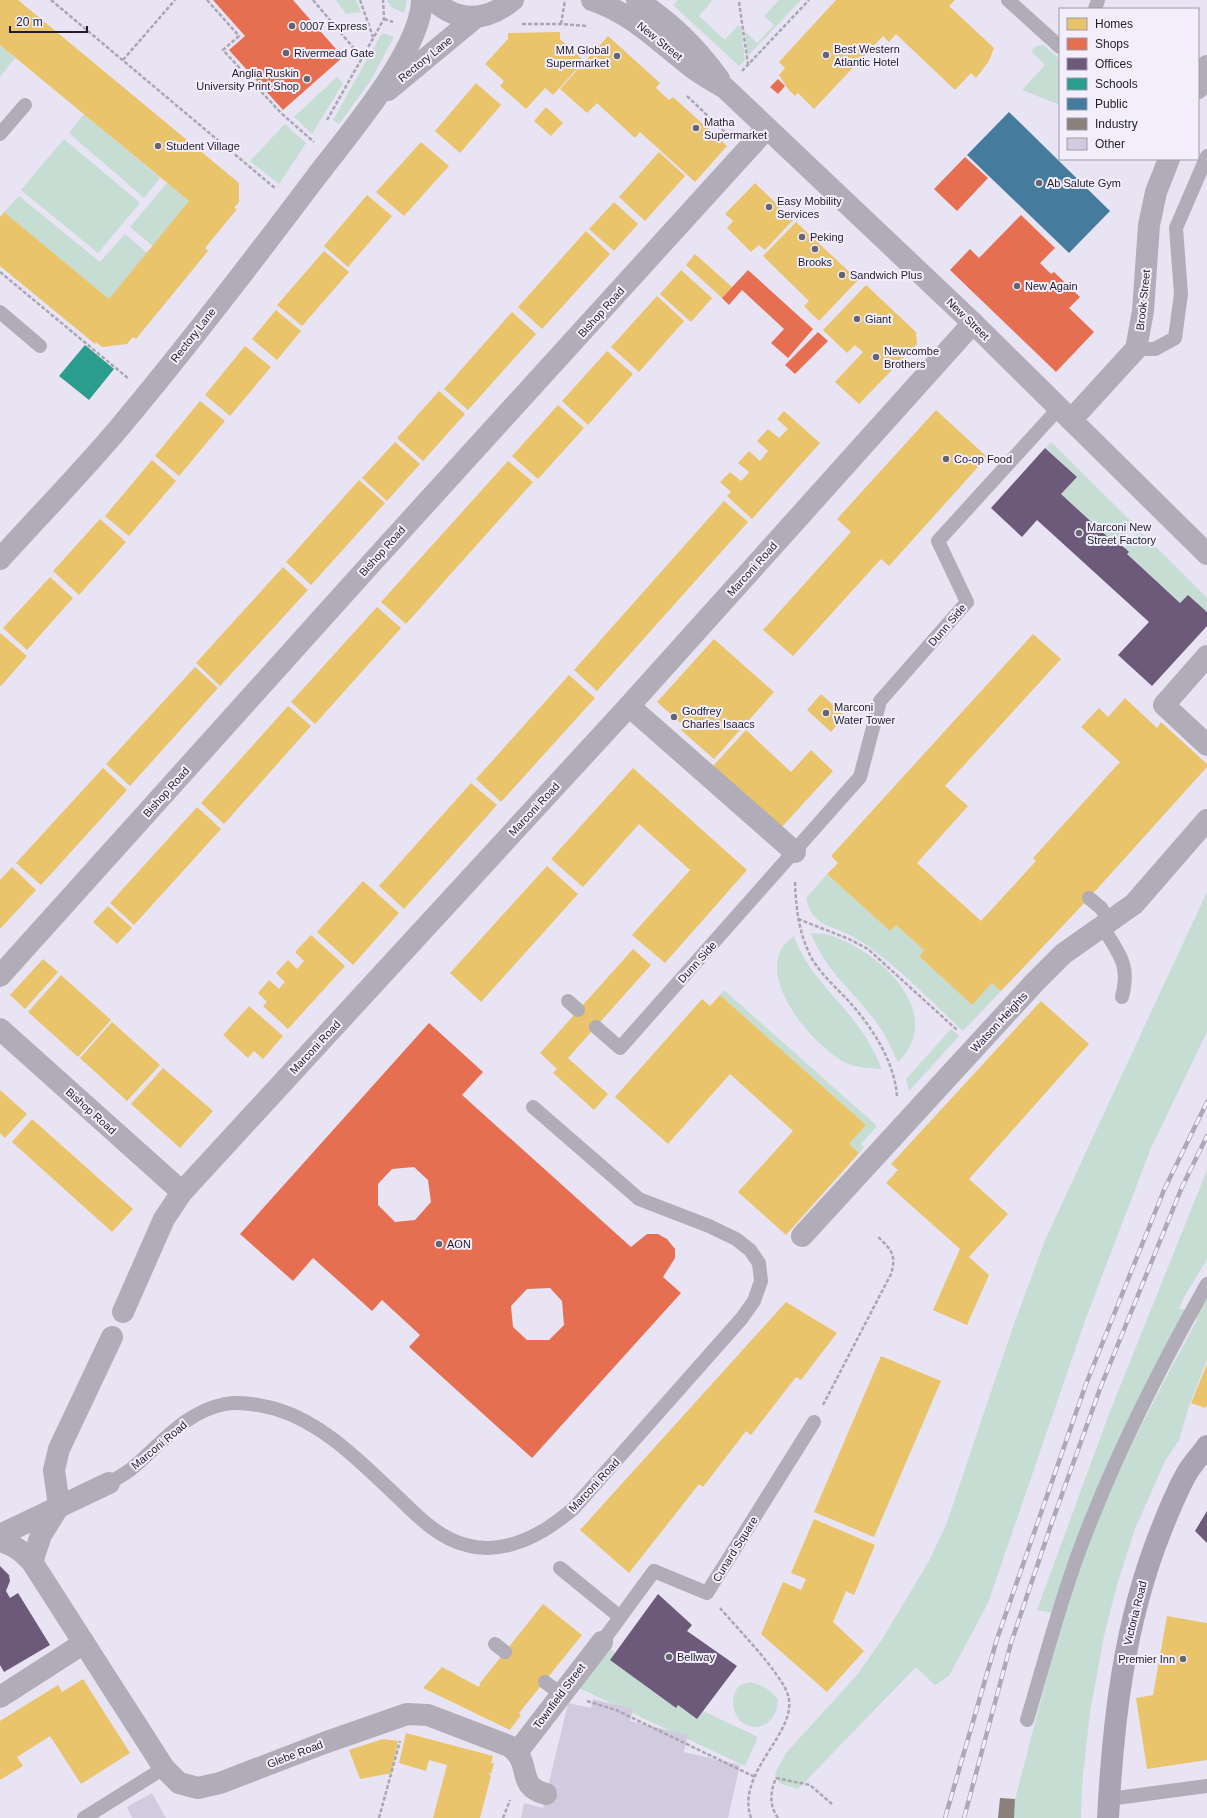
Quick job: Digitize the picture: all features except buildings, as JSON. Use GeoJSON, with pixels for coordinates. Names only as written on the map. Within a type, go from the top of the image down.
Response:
{"type":"FeatureCollection","features":[{"type":"Feature","properties":{"kind":"main road","name":"Victoria Road"},"geometry":{"type":"LineString","coordinates":[[1108,1808],[1118,1700],[1129,1632],[1140,1587],[1170,1508],[1188,1473],[1207,1446]]}},
{"type":"Feature","properties":{"kind":"street","name":"Rectory Lane"},"geometry":{"type":"LineString","coordinates":[[0,559],[118,428],[146,394],[295,205],[374,101],[409,46],[420,16],[422,0]]}},
{"type":"Feature","properties":{"kind":"street"},"geometry":{"type":"LineString","coordinates":[[433,0],[451,12],[476,17],[490,14],[502,9],[513,0]]}},
{"type":"Feature","properties":{"kind":"street","name":"New Street"},"geometry":{"type":"LineString","coordinates":[[592,0],[608,5],[640,24],[690,66],[725,88]]}},
{"type":"Feature","properties":{"kind":"street","name":"New Street"},"geometry":{"type":"LineString","coordinates":[[637,0],[686,39],[701,54],[725,88],[973,324],[1207,554]]}},
{"type":"Feature","properties":{"kind":"street","name":"Rectory Lane"},"geometry":{"type":"LineString","coordinates":[[374,101],[476,17]]}},
{"type":"Feature","properties":{"kind":"street"},"geometry":{"type":"LineString","coordinates":[[1199,86],[1207,66]]}},
{"type":"Feature","properties":{"kind":"street","name":"Bishop Road"},"geometry":{"type":"LineString","coordinates":[[0,976],[372,562],[767,128]]}},
{"type":"Feature","properties":{"kind":"street","name":"Brook Street"},"geometry":{"type":"LineString","coordinates":[[1136,349],[1143,311],[1149,225],[1156,192],[1169,160]]}},
{"type":"Feature","properties":{"kind":"street","name":"Marconi Road"},"geometry":{"type":"LineString","coordinates":[[123,1312],[164,1219],[182,1192],[629,706],[973,324]]}},
{"type":"Feature","properties":{"kind":"street"},"geometry":{"type":"LineString","coordinates":[[1065,414],[1136,349]]}},
{"type":"Feature","properties":{"kind":"street"},"geometry":{"type":"LineString","coordinates":[[1207,656],[1164,705],[1207,745]]}},
{"type":"Feature","properties":{"kind":"street"},"geometry":{"type":"LineString","coordinates":[[629,706],[794,852]]}},
{"type":"Feature","properties":{"kind":"street","name":"Watson Heights"},"geometry":{"type":"LineString","coordinates":[[802,1236],[976,1046],[1063,954],[1134,904],[1207,820]]}},
{"type":"Feature","properties":{"kind":"street","name":"Bishop Road"},"geometry":{"type":"LineString","coordinates":[[0,1029],[182,1192]]}},
{"type":"Feature","properties":{"kind":"street"},"geometry":{"type":"LineString","coordinates":[[32,1562],[41,1535],[60,1506],[54,1470],[59,1449],[112,1337]]}},
{"type":"Feature","properties":{"kind":"street","name":"Marconi Road"},"geometry":{"type":"LineString","coordinates":[[0,1535],[109,1483]]}},
{"type":"Feature","properties":{"kind":"street","name":"Glebe Road"},"geometry":{"type":"LineString","coordinates":[[0,1541],[9,1543],[21,1550],[32,1562],[164,1768],[179,1783],[198,1788],[220,1783],[324,1743],[407,1714],[428,1715],[494,1739],[518,1751]]}},
{"type":"Feature","properties":{"kind":"street","name":"Townfield Street"},"geometry":{"type":"LineString","coordinates":[[518,1751],[553,1688],[602,1642]]}},
{"type":"Feature","properties":{"kind":"street"},"geometry":{"type":"LineString","coordinates":[[0,1697],[84,1643]]}},
{"type":"Feature","properties":{"kind":"street"},"geometry":{"type":"LineString","coordinates":[[518,1751],[523,1760],[526,1779],[538,1792],[546,1794]]}},
{"type":"Feature","properties":{"kind":"lane"},"geometry":{"type":"LineString","coordinates":[[1008,0],[1059,46]]}},
{"type":"Feature","properties":{"kind":"lane"},"geometry":{"type":"LineString","coordinates":[[0,134],[25,105]]}},
{"type":"Feature","properties":{"kind":"lane"},"geometry":{"type":"LineString","coordinates":[[1136,349],[1155,349],[1175,338],[1181,294],[1176,228],[1207,156]]}},
{"type":"Feature","properties":{"kind":"lane"},"geometry":{"type":"LineString","coordinates":[[0,312],[40,346]]}},
{"type":"Feature","properties":{"kind":"lane","name":"Dunn Side"},"geometry":{"type":"LineString","coordinates":[[596,1026],[620,1048],[860,777],[880,701],[967,602],[938,540],[1065,414]]}},
{"type":"Feature","properties":{"kind":"lane"},"geometry":{"type":"LineString","coordinates":[[1089,898],[1101,908],[1106,923],[1123,960],[1126,972],[1126,984],[1122,997]]}},
{"type":"Feature","properties":{"kind":"lane","name":"Marconi Road"},"geometry":{"type":"LineString","coordinates":[[109,1483],[129,1470],[171,1431],[193,1417],[211,1408],[226,1404],[241,1403],[277,1409],[311,1423],[373,1474],[416,1514],[438,1532],[464,1545],[483,1548],[500,1547],[520,1542],[549,1528],[573,1509],[742,1318],[754,1300],[761,1280],[760,1263],[750,1250],[736,1240],[709,1226],[639,1199],[533,1107]]}},
{"type":"Feature","properties":{"kind":"lane"},"geometry":{"type":"LineString","coordinates":[[1027,1720],[1059,1615],[1091,1519],[1148,1394],[1207,1284]]}},
{"type":"Feature","properties":{"kind":"lane","name":"Cunard Square"},"geometry":{"type":"LineString","coordinates":[[602,1642],[654,1571],[708,1593],[814,1422]]}},
{"type":"Feature","properties":{"kind":"lane"},"geometry":{"type":"LineString","coordinates":[[560,1568],[620,1618]]}},
{"type":"Feature","properties":{"kind":"lane"},"geometry":{"type":"LineString","coordinates":[[84,1818],[164,1768]]}},
{"type":"Feature","properties":{"kind":"lane"},"geometry":{"type":"LineString","coordinates":[[1108,1808],[1207,1786]]}},
{"type":"Feature","properties":{"kind":"path"},"geometry":{"type":"LineString","coordinates":[[51,0],[295,205]]}},
{"type":"Feature","properties":{"kind":"path"},"geometry":{"type":"LineString","coordinates":[[123,60],[176,0]]}},
{"type":"Feature","properties":{"kind":"path"},"geometry":{"type":"LineString","coordinates":[[207,0],[239,36],[223,50],[281,113],[314,143]]}},
{"type":"Feature","properties":{"kind":"path"},"geometry":{"type":"LineString","coordinates":[[313,0],[362,58]]}},
{"type":"Feature","properties":{"kind":"path"},"geometry":{"type":"LineString","coordinates":[[360,0],[374,37]]}},
{"type":"Feature","properties":{"kind":"path"},"geometry":{"type":"LineString","coordinates":[[325,124],[384,19],[383,0]]}},
{"type":"Feature","properties":{"kind":"path"},"geometry":{"type":"LineString","coordinates":[[560,24],[564,0]]}},
{"type":"Feature","properties":{"kind":"path"},"geometry":{"type":"LineString","coordinates":[[725,88],[809,0]]}},
{"type":"Feature","properties":{"kind":"path"},"geometry":{"type":"LineString","coordinates":[[739,2],[748,65]]}},
{"type":"Feature","properties":{"kind":"path"},"geometry":{"type":"LineString","coordinates":[[518,24],[591,26]]}},
{"type":"Feature","properties":{"kind":"path"},"geometry":{"type":"LineString","coordinates":[[685,94],[746,152]]}},
{"type":"Feature","properties":{"kind":"path"},"geometry":{"type":"LineString","coordinates":[[310,149],[318,136]]}},
{"type":"Feature","properties":{"kind":"path"},"geometry":{"type":"LineString","coordinates":[[0,272],[146,394]]}},
{"type":"Feature","properties":{"kind":"path"},"geometry":{"type":"LineString","coordinates":[[794,852],[797,919],[803,938],[813,960],[824,975],[854,1007],[878,1041],[891,1066],[896,1082],[897,1103]]}},
{"type":"Feature","properties":{"kind":"path"},"geometry":{"type":"LineString","coordinates":[[797,919],[849,939],[868,950],[976,1046]]}},
{"type":"Feature","properties":{"kind":"path"},"geometry":{"type":"LineString","coordinates":[[814,1422],[891,1274],[894,1264],[893,1255],[877,1236]]}},
{"type":"Feature","properties":{"kind":"path"},"geometry":{"type":"LineString","coordinates":[[708,1593],[778,1676],[788,1694],[790,1710],[785,1722],[762,1761],[749,1794],[748,1808],[751,1818]]}},
{"type":"Feature","properties":{"kind":"path"},"geometry":{"type":"LineString","coordinates":[[553,1688],[616,1710],[755,1777]]}},
{"type":"Feature","properties":{"kind":"path"},"geometry":{"type":"LineString","coordinates":[[379,1818],[404,1729],[402,1716]]}},
{"type":"Feature","properties":{"kind":"path"},"geometry":{"type":"LineString","coordinates":[[778,1818],[772,1806],[771,1794],[776,1778],[810,1785],[832,1804]]}},
{"type":"Feature","properties":{"kind":"green space"},"geometry":{"type":"Polygon","coordinates":[[[336,0],[356,0],[361,12],[346,14],[336,0]]]}},
{"type":"Feature","properties":{"kind":"green space"},"geometry":{"type":"Polygon","coordinates":[[[387,0],[407,0],[404,13],[391,7],[387,0]]]}},
{"type":"Feature","properties":{"kind":"green space"},"geometry":{"type":"Polygon","coordinates":[[[678,0],[711,0],[712,1],[699,16],[725,40],[738,25],[741,27],[745,60],[739,66],[673,5],[678,0]]]}},
{"type":"Feature","properties":{"kind":"green space"},"geometry":{"type":"Polygon","coordinates":[[[779,0],[801,0],[748,56],[745,31],[757,43],[774,25],[764,16],[779,0]]]}},
{"type":"Feature","properties":{"kind":"green space"},"geometry":{"type":"Polygon","coordinates":[[[382,33],[394,37],[371,80],[339,124],[333,120],[382,33]]]}},
{"type":"Feature","properties":{"kind":"green space"},"geometry":{"type":"Polygon","coordinates":[[[0,45],[15,58],[0,77],[0,45]]]}},
{"type":"Feature","properties":{"kind":"green space"},"geometry":{"type":"Polygon","coordinates":[[[1043,45],[1059,58],[1059,105],[1022,90],[1045,65],[1031,51],[1035,47],[1043,45]]]}},
{"type":"Feature","properties":{"kind":"green space"},"geometry":{"type":"Polygon","coordinates":[[[337,77],[343,83],[312,134],[294,117],[337,77]]]}},
{"type":"Feature","properties":{"kind":"green space"},"geometry":{"type":"Polygon","coordinates":[[[84,114],[160,178],[144,198],[69,133],[84,114]]]}},
{"type":"Feature","properties":{"kind":"green space"},"geometry":{"type":"Polygon","coordinates":[[[285,124],[306,143],[279,184],[250,161],[285,124]]]}},
{"type":"Feature","properties":{"kind":"green space"},"geometry":{"type":"Polygon","coordinates":[[[64,139],[140,203],[98,253],[21,190],[64,139]]]}},
{"type":"Feature","properties":{"kind":"green space"},"geometry":{"type":"Polygon","coordinates":[[[167,183],[189,201],[153,246],[130,227],[167,183]]]}},
{"type":"Feature","properties":{"kind":"green space"},"geometry":{"type":"Polygon","coordinates":[[[19,196],[100,262],[125,234],[147,253],[109,299],[4,212],[19,196]]]}},
{"type":"Feature","properties":{"kind":"green space"},"geometry":{"type":"Polygon","coordinates":[[[1051,442],[1134,524],[1118,542],[1114,538],[1111,540],[1061,494],[1077,477],[1046,448],[1051,442]]]}},
{"type":"Feature","properties":{"kind":"green space"},"geometry":{"type":"Polygon","coordinates":[[[1140,531],[1207,598],[1207,612],[1188,595],[1180,603],[1127,554],[1129,551],[1124,548],[1140,531]]]}},
{"type":"Feature","properties":{"kind":"green space"},"geometry":{"type":"Polygon","coordinates":[[[827,874],[890,931],[896,925],[924,950],[919,956],[972,1005],[992,983],[1001,991],[963,1031],[881,956],[852,936],[818,920],[809,907],[806,898],[827,874]]]}},
{"type":"Feature","properties":{"kind":"green space"},"geometry":{"type":"Polygon","coordinates":[[[1207,892],[1207,1032],[1151,1148],[1086,1318],[988,1603],[949,1676],[935,1685],[916,1667],[798,1789],[779,1783],[775,1774],[786,1753],[857,1675],[881,1641],[929,1561],[946,1525],[1014,1324],[1045,1240],[1207,892]]]}},
{"type":"Feature","properties":{"kind":"green space"},"geometry":{"type":"Polygon","coordinates":[[[811,933],[830,935],[851,944],[887,970],[901,987],[911,1005],[915,1024],[911,1043],[898,1062],[878,1024],[823,958],[811,933]]]}},
{"type":"Feature","properties":{"kind":"green space"},"geometry":{"type":"Polygon","coordinates":[[[794,936],[800,950],[814,973],[862,1031],[882,1069],[864,1068],[850,1065],[832,1054],[816,1040],[789,1005],[780,986],[777,967],[781,950],[794,936]]]}},
{"type":"Feature","properties":{"kind":"green space"},"geometry":{"type":"Polygon","coordinates":[[[724,990],[877,1126],[861,1144],[864,1147],[859,1153],[849,1144],[866,1125],[720,995],[724,990]]]}},
{"type":"Feature","properties":{"kind":"green space"},"geometry":{"type":"Polygon","coordinates":[[[951,1029],[959,1036],[909,1091],[906,1079],[951,1029]]]}},
{"type":"Feature","properties":{"kind":"green space"},"geometry":{"type":"Polygon","coordinates":[[[1207,1170],[1207,1259],[1183,1299],[1179,1309],[1187,1309],[1085,1518],[1051,1613],[1037,1610],[1109,1414],[1207,1170]]]}},
{"type":"Feature","properties":{"kind":"green space"},"geometry":{"type":"Polygon","coordinates":[[[1207,1295],[1207,1360],[1190,1403],[1179,1440],[1165,1461],[1135,1529],[1117,1585],[1104,1636],[1090,1712],[1082,1785],[1081,1818],[1014,1818],[1015,1799],[1044,1691],[1064,1618],[1087,1548],[1123,1463],[1197,1320],[1196,1314],[1207,1295]]]}},
{"type":"Feature","properties":{"kind":"green space"},"geometry":{"type":"Polygon","coordinates":[[[607,1646],[615,1653],[610,1660],[676,1708],[678,1705],[697,1719],[703,1711],[758,1737],[745,1766],[577,1687],[607,1646]]]}},
{"type":"Feature","properties":{"kind":"green space"},"geometry":{"type":"Polygon","coordinates":[[[750,1682],[766,1688],[778,1700],[775,1712],[770,1720],[763,1725],[755,1727],[747,1725],[740,1720],[735,1712],[733,1701],[738,1687],[750,1682]]]}},
{"type":"Feature","properties":{"kind":"railway"},"geometry":{"type":"LineString","coordinates":[[945,1818],[997,1639],[1086,1384],[1164,1190],[1207,1102]]}},
{"type":"Feature","properties":{"kind":"railway"},"geometry":{"type":"LineString","coordinates":[[964,1818],[1011,1643],[1051,1525],[1101,1386],[1182,1187],[1207,1136]]}},
{"type":"Feature","properties":{"kind":"place","name":"0007 Express"},"geometry":{"type":"Point","coordinates":[292,26]}},
{"type":"Feature","properties":{"kind":"place","name":"Rivermead Gate"},"geometry":{"type":"Point","coordinates":[286,53]}},
{"type":"Feature","properties":{"kind":"place","name":"Best Western Atlantic Hotel"},"geometry":{"type":"Point","coordinates":[826,55]}},
{"type":"Feature","properties":{"kind":"place","name":"MM Global Supermarket"},"geometry":{"type":"Point","coordinates":[617,56]}},
{"type":"Feature","properties":{"kind":"place","name":"Anglia Ruskin University Print Shop"},"geometry":{"type":"Point","coordinates":[307,79]}},
{"type":"Feature","properties":{"kind":"place","name":"Matha Supermarket"},"geometry":{"type":"Point","coordinates":[696,128]}},
{"type":"Feature","properties":{"kind":"place","name":"Student Village"},"geometry":{"type":"Point","coordinates":[158,146]}},
{"type":"Feature","properties":{"kind":"place","name":"Ab Salute Gym"},"geometry":{"type":"Point","coordinates":[1039,183]}},
{"type":"Feature","properties":{"kind":"place","name":"Easy Mobility Services"},"geometry":{"type":"Point","coordinates":[769,207]}},
{"type":"Feature","properties":{"kind":"place","name":"Peking"},"geometry":{"type":"Point","coordinates":[802,237]}},
{"type":"Feature","properties":{"kind":"place","name":"Brooks"},"geometry":{"type":"Point","coordinates":[815,249]}},
{"type":"Feature","properties":{"kind":"place","name":"Sandwich Plus"},"geometry":{"type":"Point","coordinates":[842,275]}},
{"type":"Feature","properties":{"kind":"place","name":"New Again"},"geometry":{"type":"Point","coordinates":[1017,286]}},
{"type":"Feature","properties":{"kind":"place","name":"Giant"},"geometry":{"type":"Point","coordinates":[857,319]}},
{"type":"Feature","properties":{"kind":"place","name":"Newcombe Brothers"},"geometry":{"type":"Point","coordinates":[876,357]}},
{"type":"Feature","properties":{"kind":"place","name":"Co-op Food"},"geometry":{"type":"Point","coordinates":[946,459]}},
{"type":"Feature","properties":{"kind":"place","name":"Marconi New Street Factory"},"geometry":{"type":"Point","coordinates":[1079,533]}},
{"type":"Feature","properties":{"kind":"place","name":"Marconi Water Tower"},"geometry":{"type":"Point","coordinates":[826,713]}},
{"type":"Feature","properties":{"kind":"place","name":"Godfrey Charles Isaacs"},"geometry":{"type":"Point","coordinates":[674,717]}},
{"type":"Feature","properties":{"kind":"place","name":"AON"},"geometry":{"type":"Point","coordinates":[439,1244]}},
{"type":"Feature","properties":{"kind":"place","name":"Bellway"},"geometry":{"type":"Point","coordinates":[669,1657]}},
{"type":"Feature","properties":{"kind":"place","name":"Premier Inn"},"geometry":{"type":"Point","coordinates":[1183,1659]}}]}
